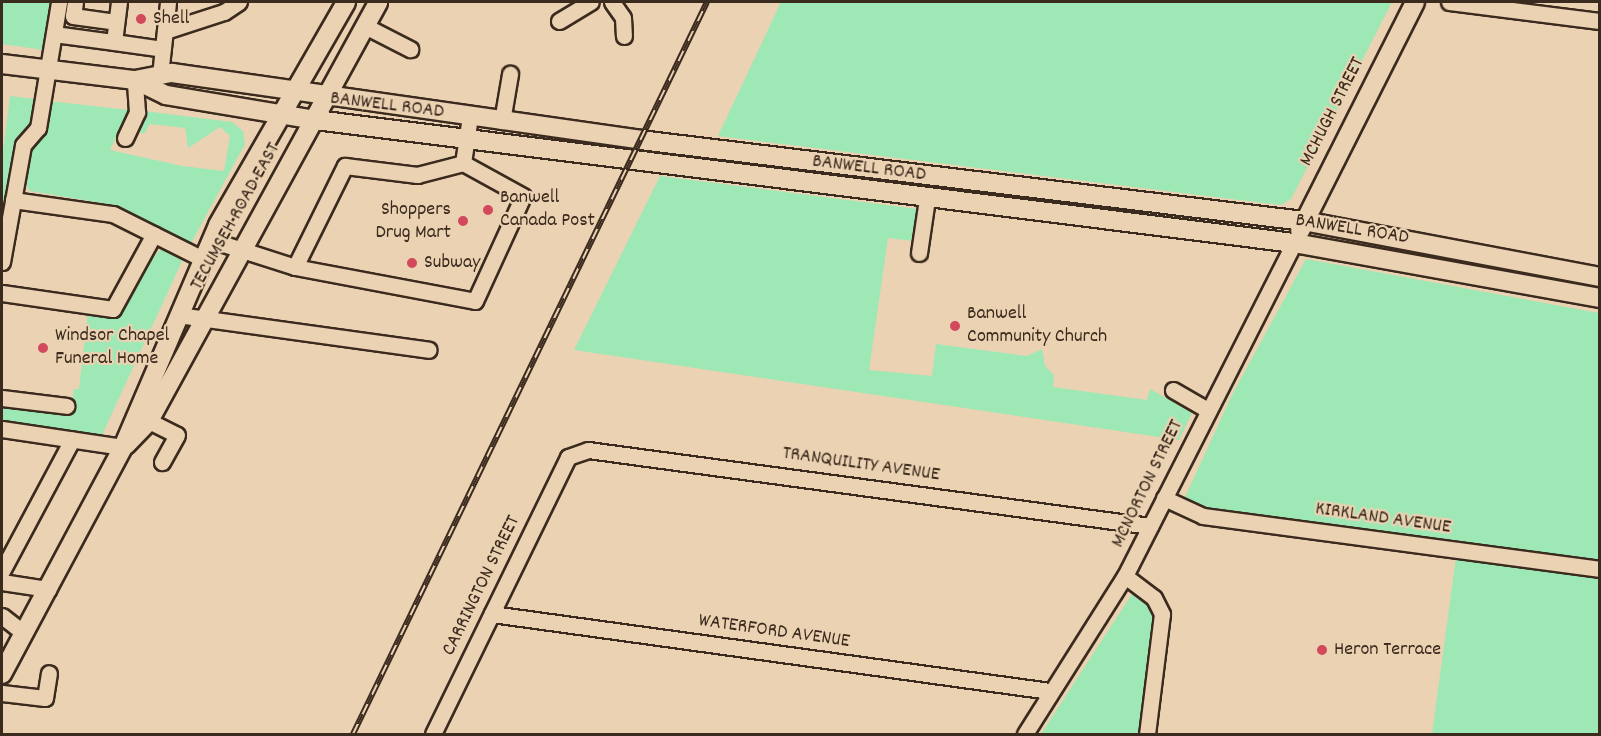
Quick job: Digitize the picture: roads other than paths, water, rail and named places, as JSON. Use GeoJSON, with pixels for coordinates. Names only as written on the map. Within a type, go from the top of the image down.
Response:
{"type":"FeatureCollection","features":[{"type":"Feature","properties":{"kind":"main road","name":"TECUMSEH ROAD EAST"},"geometry":{"type":"LineString","coordinates":[[141,417],[178,315],[211,240],[280,113],[297,92],[346,2]]}},
{"type":"Feature","properties":{"kind":"main road","name":"TECUMSEH ROAD EAST"},"geometry":{"type":"LineString","coordinates":[[2,674],[123,447],[206,319],[329,97],[378,2]]}},
{"type":"Feature","properties":{"kind":"main road","name":"MCHUGH STREET"},"geometry":{"type":"LineString","coordinates":[[1294,243],[1415,2]]}},
{"type":"Feature","properties":{"kind":"main road","name":"BANWELL ROAD"},"geometry":{"type":"LineString","coordinates":[[2,64],[135,80],[160,75],[502,121],[1304,221],[1599,277]]}},
{"type":"Feature","properties":{"kind":"main road","name":"BANWELL ROAD"},"geometry":{"type":"LineString","coordinates":[[135,80],[166,95],[316,120],[927,199],[1294,243],[1599,298]]}},
{"type":"Feature","properties":{"kind":"street"},"geometry":{"type":"LineString","coordinates":[[2,262],[23,145],[38,128],[59,2]]}},
{"type":"Feature","properties":{"kind":"street"},"geometry":{"type":"LineString","coordinates":[[75,2],[73,16],[116,22]]}},
{"type":"Feature","properties":{"kind":"street"},"geometry":{"type":"LineString","coordinates":[[114,42],[119,2]]}},
{"type":"Feature","properties":{"kind":"street"},"geometry":{"type":"LineString","coordinates":[[160,75],[168,2]]}},
{"type":"Feature","properties":{"kind":"street"},"geometry":{"type":"LineString","coordinates":[[165,32],[224,12],[239,2]]}},
{"type":"Feature","properties":{"kind":"street"},"geometry":{"type":"LineString","coordinates":[[560,21],[591,2]]}},
{"type":"Feature","properties":{"kind":"street"},"geometry":{"type":"LineString","coordinates":[[612,2],[622,18],[624,36]]}},
{"type":"Feature","properties":{"kind":"street"},"geometry":{"type":"LineString","coordinates":[[1449,2],[1599,21]]}},
{"type":"Feature","properties":{"kind":"street"},"geometry":{"type":"LineString","coordinates":[[365,26],[410,49]]}},
{"type":"Feature","properties":{"kind":"street"},"geometry":{"type":"LineString","coordinates":[[54,34],[163,49]]}},
{"type":"Feature","properties":{"kind":"street"},"geometry":{"type":"LineString","coordinates":[[502,121],[510,74]]}},
{"type":"Feature","properties":{"kind":"street"},"geometry":{"type":"LineString","coordinates":[[125,138],[137,112],[135,80]]}},
{"type":"Feature","properties":{"kind":"street"},"geometry":{"type":"LineString","coordinates":[[463,163],[470,116]]}},
{"type":"Feature","properties":{"kind":"street"},"geometry":{"type":"LineString","coordinates":[[211,240],[295,267],[475,301],[523,196],[463,163],[417,175],[345,166],[295,267]]}},
{"type":"Feature","properties":{"kind":"street"},"geometry":{"type":"LineString","coordinates":[[919,253],[927,199]]}},
{"type":"Feature","properties":{"kind":"street"},"geometry":{"type":"LineString","coordinates":[[14,200],[113,214],[203,259]]}},
{"type":"Feature","properties":{"kind":"street"},"geometry":{"type":"LineString","coordinates":[[2,293],[113,309],[154,234]]}},
{"type":"Feature","properties":{"kind":"street","name":"MCNORTON STREET"},"geometry":{"type":"LineString","coordinates":[[1025,735],[1125,576],[1207,410],[1294,243]]}},
{"type":"Feature","properties":{"kind":"street"},"geometry":{"type":"LineString","coordinates":[[178,315],[429,350]]}},
{"type":"Feature","properties":{"kind":"street"},"geometry":{"type":"LineString","coordinates":[[1173,390],[1207,410]]}},
{"type":"Feature","properties":{"kind":"street"},"geometry":{"type":"LineString","coordinates":[[2,398],[67,406]]}},
{"type":"Feature","properties":{"kind":"street"},"geometry":{"type":"LineString","coordinates":[[141,417],[177,435],[162,462]]}},
{"type":"Feature","properties":{"kind":"street"},"geometry":{"type":"LineString","coordinates":[[2,429],[123,447]]}},
{"type":"Feature","properties":{"kind":"street"},"geometry":{"type":"LineString","coordinates":[[2,571],[72,440]]}},
{"type":"Feature","properties":{"kind":"street","name":"TRANQUILITY AVENUE"},"geometry":{"type":"LineString","coordinates":[[568,457],[588,450],[1150,526]]}},
{"type":"Feature","properties":{"kind":"street","name":"CARRINGTON STREET"},"geometry":{"type":"LineString","coordinates":[[433,735],[568,457]]}},
{"type":"Feature","properties":{"kind":"street","name":"KIRKLAND AVENUE"},"geometry":{"type":"LineString","coordinates":[[1164,498],[1203,516],[1599,569]]}},
{"type":"Feature","properties":{"kind":"street"},"geometry":{"type":"LineString","coordinates":[[1125,576],[1154,598],[1162,614],[1147,735]]}},
{"type":"Feature","properties":{"kind":"street"},"geometry":{"type":"LineString","coordinates":[[2,582],[48,589]]}},
{"type":"Feature","properties":{"kind":"street","name":"WATERFORD AVENUE"},"geometry":{"type":"LineString","coordinates":[[492,614],[1050,692]]}},
{"type":"Feature","properties":{"kind":"street"},"geometry":{"type":"LineString","coordinates":[[2,616],[24,633]]}},
{"type":"Feature","properties":{"kind":"street"},"geometry":{"type":"LineString","coordinates":[[2,693],[45,698],[49,673]]}},
{"type":"Feature","properties":{"kind":"railway"},"geometry":{"type":"LineString","coordinates":[[353,734],[707,2]]}},
{"type":"Feature","properties":{"kind":"place","name":"Shell"},"geometry":{"type":"Point","coordinates":[141,19]}},
{"type":"Feature","properties":{"kind":"place","name":"Banwell Canada Post"},"geometry":{"type":"Point","coordinates":[488,210]}},
{"type":"Feature","properties":{"kind":"place","name":"Shoppers Drug Mart"},"geometry":{"type":"Point","coordinates":[463,221]}},
{"type":"Feature","properties":{"kind":"place","name":"Subway"},"geometry":{"type":"Point","coordinates":[412,263]}},
{"type":"Feature","properties":{"kind":"place","name":"Banwell Community Church"},"geometry":{"type":"Point","coordinates":[955,326]}},
{"type":"Feature","properties":{"kind":"place","name":"Windsor Chapel Funeral Home"},"geometry":{"type":"Point","coordinates":[43,348]}},
{"type":"Feature","properties":{"kind":"place","name":"Heron Terrace"},"geometry":{"type":"Point","coordinates":[1322,650]}}]}
